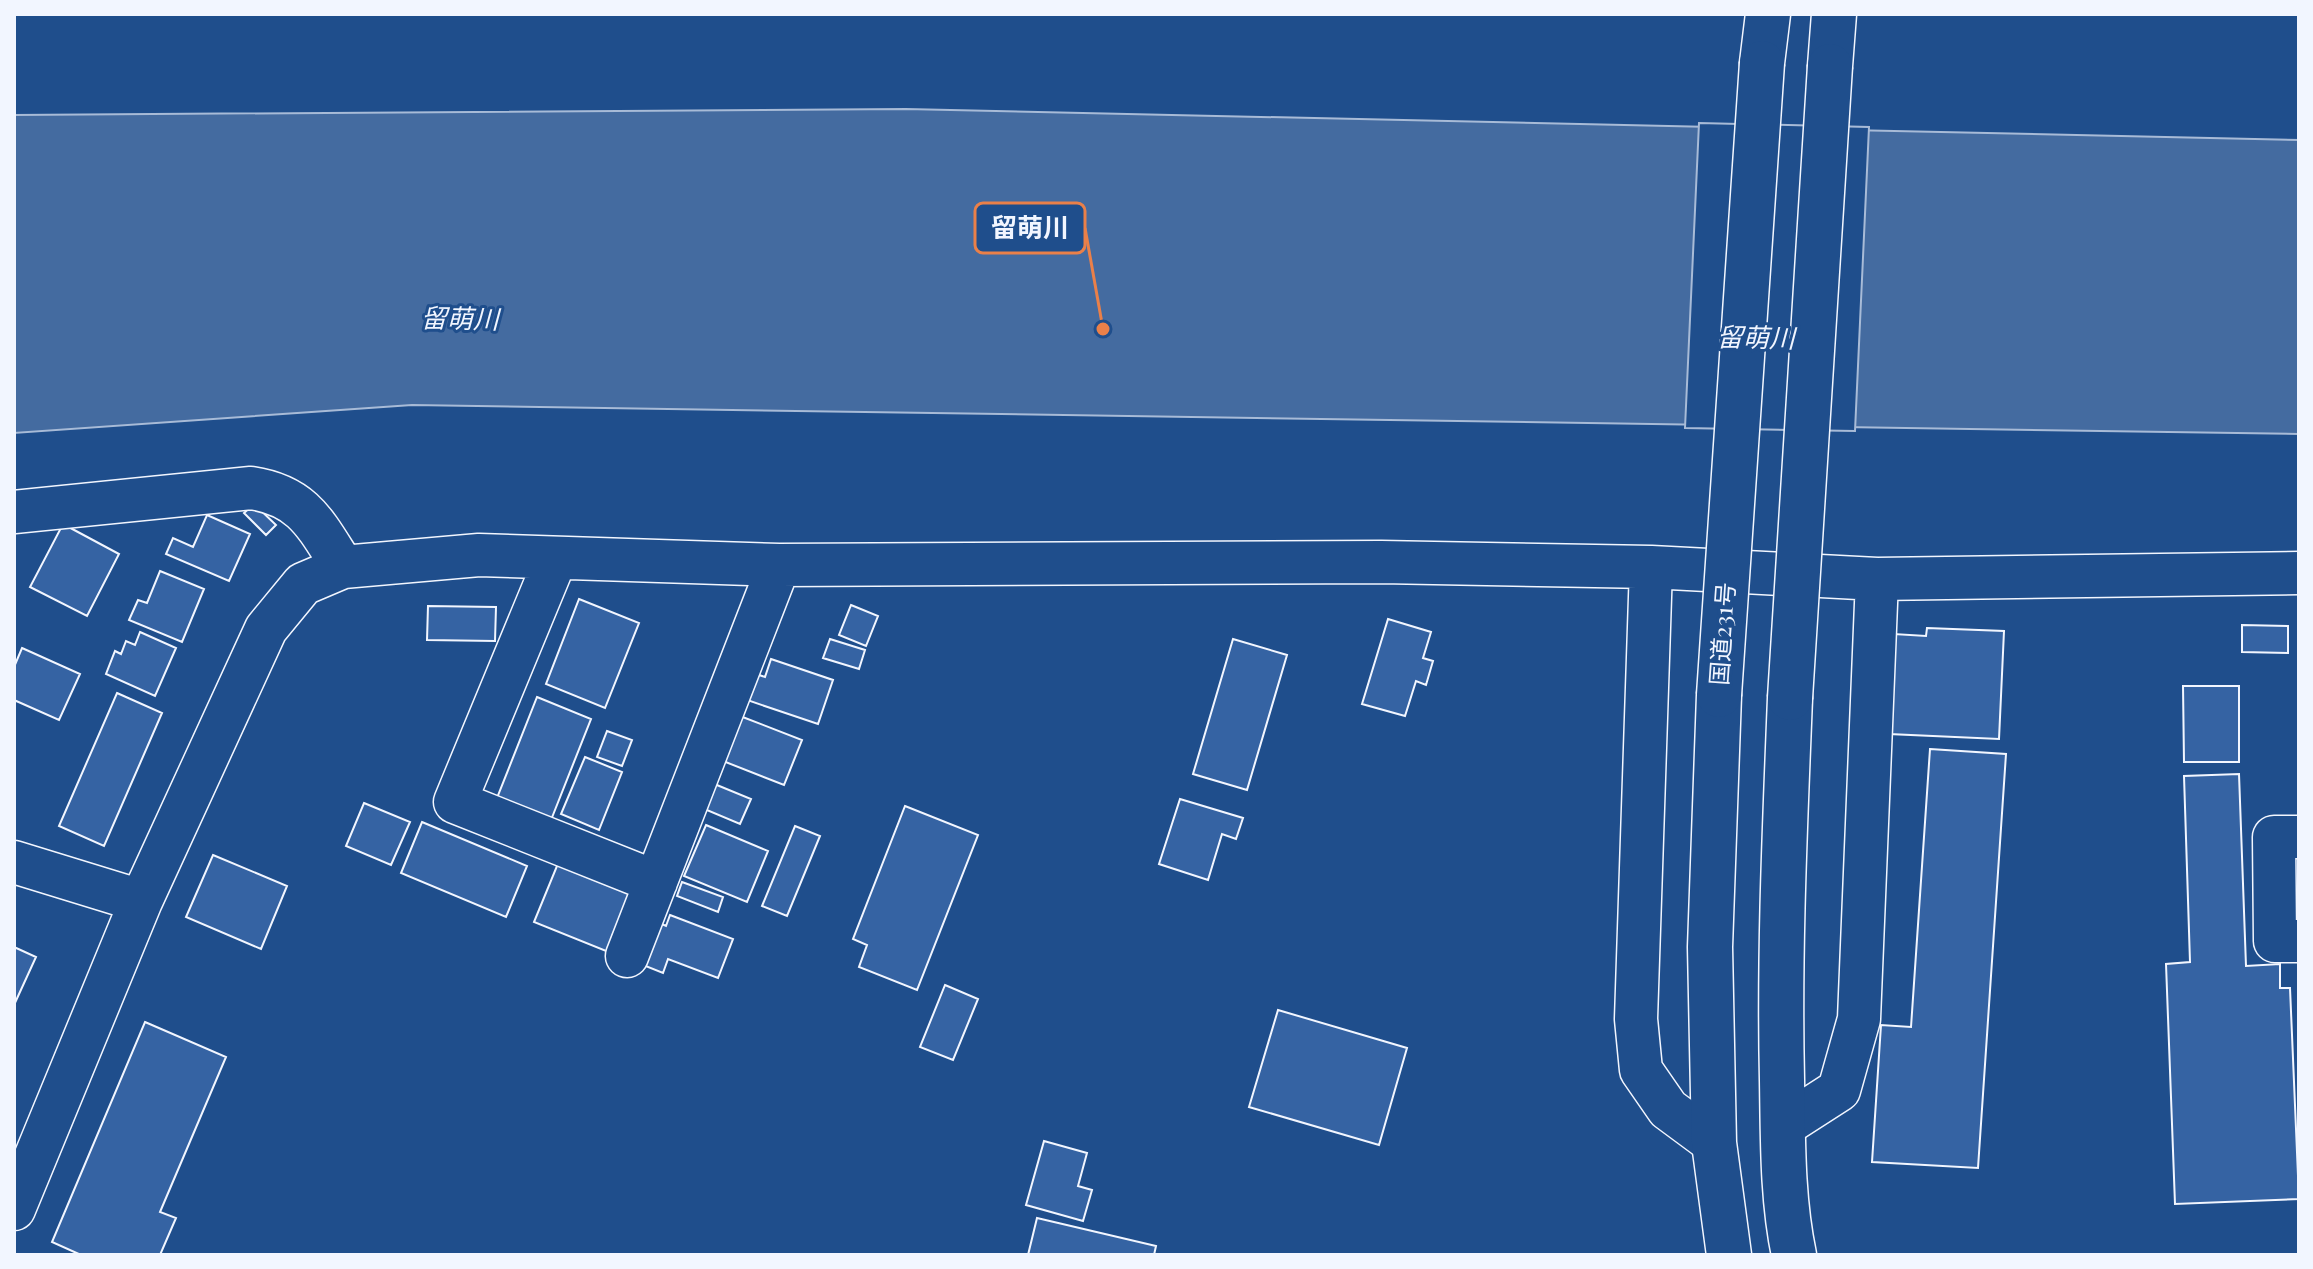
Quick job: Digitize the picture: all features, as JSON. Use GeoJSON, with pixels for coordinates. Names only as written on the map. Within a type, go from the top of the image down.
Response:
{"type":"FeatureCollection","features":[{"type":"Feature","properties":{"kind":"highway","name":"国道231号"},"geometry":{"type":"LineString","coordinates":[[1729,1255],[1714,1143],[1710,947],[1719,695],[1762,63],[1768,14]]}},
{"type":"Feature","properties":{"kind":"highway"},"geometry":{"type":"LineString","coordinates":[[1794,1255],[1789,1231],[1783,1126],[1779,954],[1790,698],[1834,14]]}},
{"type":"Feature","properties":{"kind":"street"},"geometry":{"type":"LineString","coordinates":[[14,512],[251,488],[279,493],[307,512],[343,567]]}},
{"type":"Feature","properties":{"kind":"street"},"geometry":{"type":"LineString","coordinates":[[16,1199],[141,901],[266,629],[303,584],[343,567],[479,555],[779,565],[1381,562],[1651,567],[1877,579],[2299,573]]}},
{"type":"Feature","properties":{"kind":"street"},"geometry":{"type":"LineString","coordinates":[[556,558],[455,802],[656,882]]}},
{"type":"Feature","properties":{"kind":"street"},"geometry":{"type":"LineString","coordinates":[[627,956],[779,565]]}},
{"type":"Feature","properties":{"kind":"street"},"geometry":{"type":"LineString","coordinates":[[1651,567],[1636,1019],[1641,1070],[1668,1109],[1714,1143]]}},
{"type":"Feature","properties":{"kind":"street"},"geometry":{"type":"LineString","coordinates":[[1783,1126],[1839,1090],[1859,1019],[1877,579]]}},
{"type":"Feature","properties":{"kind":"street"},"geometry":{"type":"LineString","coordinates":[[2299,837],[2274,837],[2274,867],[2275,941],[2299,941]]}},
{"type":"Feature","properties":{"kind":"street"},"geometry":{"type":"LineString","coordinates":[[14,862],[141,901]]}},
{"type":"Feature","properties":{"kind":"water"},"geometry":{"type":"Polygon","coordinates":[[[906,109],[2299,140],[2299,434],[412,405],[14,433],[14,115],[906,109]]]}},
{"type":"Feature","properties":{"kind":"pier"},"geometry":{"type":"Polygon","coordinates":[[[1699,123],[1869,127],[1855,431],[1685,428],[1699,123]]]}},
{"type":"Feature","properties":{"kind":"building"},"geometry":{"type":"Polygon","coordinates":[[[254,504],[276,525],[266,535],[244,513],[254,504]]]}},
{"type":"Feature","properties":{"kind":"building"},"geometry":{"type":"Polygon","coordinates":[[[207,515],[250,534],[229,581],[166,554],[173,538],[193,547],[207,515]]]}},
{"type":"Feature","properties":{"kind":"building"},"geometry":{"type":"Polygon","coordinates":[[[63,524],[119,554],[87,616],[30,587],[63,524]]]}},
{"type":"Feature","properties":{"kind":"building"},"geometry":{"type":"Polygon","coordinates":[[[160,571],[204,589],[182,642],[129,620],[138,600],[147,603],[160,571]]]}},
{"type":"Feature","properties":{"kind":"building"},"geometry":{"type":"Polygon","coordinates":[[[579,599],[639,623],[605,708],[546,684],[579,599]]]}},
{"type":"Feature","properties":{"kind":"building"},"geometry":{"type":"Polygon","coordinates":[[[851,605],[878,616],[866,646],[839,635],[851,605]]]}},
{"type":"Feature","properties":{"kind":"building"},"geometry":{"type":"Polygon","coordinates":[[[428,606],[496,607],[495,641],[427,640],[428,606]]]}},
{"type":"Feature","properties":{"kind":"building"},"geometry":{"type":"Polygon","coordinates":[[[1388,619],[1431,632],[1423,658],[1433,661],[1426,685],[1416,681],[1405,716],[1362,704],[1388,619]]]}},
{"type":"Feature","properties":{"kind":"building"},"geometry":{"type":"Polygon","coordinates":[[[2242,625],[2288,626],[2288,653],[2242,652],[2242,625]]]}},
{"type":"Feature","properties":{"kind":"building"},"geometry":{"type":"Polygon","coordinates":[[[1927,628],[2004,631],[1999,739],[1889,734],[1894,634],[1926,636],[1927,628]]]}},
{"type":"Feature","properties":{"kind":"building"},"geometry":{"type":"Polygon","coordinates":[[[140,632],[176,648],[155,696],[106,674],[115,651],[121,654],[126,641],[135,645],[140,632]]]}},
{"type":"Feature","properties":{"kind":"building"},"geometry":{"type":"Polygon","coordinates":[[[830,639],[865,650],[859,669],[823,658],[830,639]]]}},
{"type":"Feature","properties":{"kind":"building"},"geometry":{"type":"Polygon","coordinates":[[[1233,639],[1287,655],[1247,790],[1193,774],[1233,639]]]}},
{"type":"Feature","properties":{"kind":"building"},"geometry":{"type":"Polygon","coordinates":[[[22,648],[80,674],[59,720],[14,700],[14,667],[22,648]]]}},
{"type":"Feature","properties":{"kind":"building"},"geometry":{"type":"Polygon","coordinates":[[[771,659],[833,680],[818,724],[747,700],[756,674],[765,677],[771,659]]]}},
{"type":"Feature","properties":{"kind":"building"},"geometry":{"type":"Polygon","coordinates":[[[2183,686],[2239,686],[2239,762],[2184,762],[2183,686]]]}},
{"type":"Feature","properties":{"kind":"building"},"geometry":{"type":"Polygon","coordinates":[[[117,693],[162,713],[104,846],[59,826],[117,693]]]}},
{"type":"Feature","properties":{"kind":"building"},"geometry":{"type":"Polygon","coordinates":[[[537,697],[591,719],[551,820],[497,798],[537,697]]]}},
{"type":"Feature","properties":{"kind":"building"},"geometry":{"type":"Polygon","coordinates":[[[740,716],[802,740],[784,785],[723,761],[740,716]]]}},
{"type":"Feature","properties":{"kind":"building"},"geometry":{"type":"Polygon","coordinates":[[[607,731],[632,740],[622,766],[597,757],[607,731]]]}},
{"type":"Feature","properties":{"kind":"building"},"geometry":{"type":"Polygon","coordinates":[[[1930,749],[2006,754],[1978,1168],[1872,1162],[1881,1025],[1911,1027],[1930,749]]]}},
{"type":"Feature","properties":{"kind":"building"},"geometry":{"type":"Polygon","coordinates":[[[585,757],[622,772],[599,830],[561,814],[585,757]]]}},
{"type":"Feature","properties":{"kind":"building"},"geometry":{"type":"Polygon","coordinates":[[[2239,774],[2246,966],[2280,964],[2280,988],[2290,988],[2299,1199],[2175,1204],[2166,964],[2190,962],[2184,776],[2239,774]]]}},
{"type":"Feature","properties":{"kind":"building"},"geometry":{"type":"Polygon","coordinates":[[[712,783],[751,799],[740,824],[702,808],[712,783]]]}},
{"type":"Feature","properties":{"kind":"building"},"geometry":{"type":"Polygon","coordinates":[[[1180,799],[1243,818],[1236,839],[1222,834],[1208,880],[1159,864],[1180,799]]]}},
{"type":"Feature","properties":{"kind":"building"},"geometry":{"type":"Polygon","coordinates":[[[364,803],[410,822],[391,865],[346,846],[364,803]]]}},
{"type":"Feature","properties":{"kind":"building"},"geometry":{"type":"Polygon","coordinates":[[[905,806],[978,835],[917,990],[859,967],[867,945],[853,939],[905,806]]]}},
{"type":"Feature","properties":{"kind":"building"},"geometry":{"type":"Polygon","coordinates":[[[422,822],[527,866],[506,917],[401,873],[422,822]]]}},
{"type":"Feature","properties":{"kind":"building"},"geometry":{"type":"Polygon","coordinates":[[[706,825],[768,851],[747,902],[684,876],[706,825]]]}},
{"type":"Feature","properties":{"kind":"building"},"geometry":{"type":"Polygon","coordinates":[[[795,826],[820,836],[787,916],[762,906],[795,826]]]}},
{"type":"Feature","properties":{"kind":"building"},"geometry":{"type":"Polygon","coordinates":[[[213,855],[287,886],[261,949],[186,917],[213,855]]]}},
{"type":"Feature","properties":{"kind":"building"},"geometry":{"type":"Polygon","coordinates":[[[559,861],[636,892],[611,953],[534,922],[559,861]]]}},
{"type":"Feature","properties":{"kind":"building"},"geometry":{"type":"Polygon","coordinates":[[[682,882],[723,897],[718,912],[677,896],[682,882]]]}},
{"type":"Feature","properties":{"kind":"building"},"geometry":{"type":"Polygon","coordinates":[[[670,915],[733,939],[718,978],[668,959],[663,973],[638,963],[655,921],[666,926],[670,915]]]}},
{"type":"Feature","properties":{"kind":"building"},"geometry":{"type":"Polygon","coordinates":[[[14,947],[36,957],[14,1005],[14,947]]]}},
{"type":"Feature","properties":{"kind":"building"},"geometry":{"type":"Polygon","coordinates":[[[945,985],[978,999],[953,1060],[920,1047],[945,985]]]}},
{"type":"Feature","properties":{"kind":"building"},"geometry":{"type":"Polygon","coordinates":[[[1278,1010],[1407,1048],[1379,1145],[1249,1107],[1278,1010]]]}},
{"type":"Feature","properties":{"kind":"building"},"geometry":{"type":"Polygon","coordinates":[[[145,1022],[226,1057],[160,1212],[176,1218],[160,1255],[81,1255],[52,1242],[145,1022]]]}},
{"type":"Feature","properties":{"kind":"building"},"geometry":{"type":"Polygon","coordinates":[[[1044,1141],[1087,1153],[1078,1186],[1092,1190],[1083,1221],[1026,1205],[1044,1141]]]}},
{"type":"Feature","properties":{"kind":"building"},"geometry":{"type":"Polygon","coordinates":[[[1037,1218],[1156,1246],[1154,1255],[1028,1255],[1037,1218]]]}},
{"type":"Feature","properties":{"kind":"place","name":"留萌川"},"geometry":{"type":"Point","coordinates":[1103,329]}}]}
